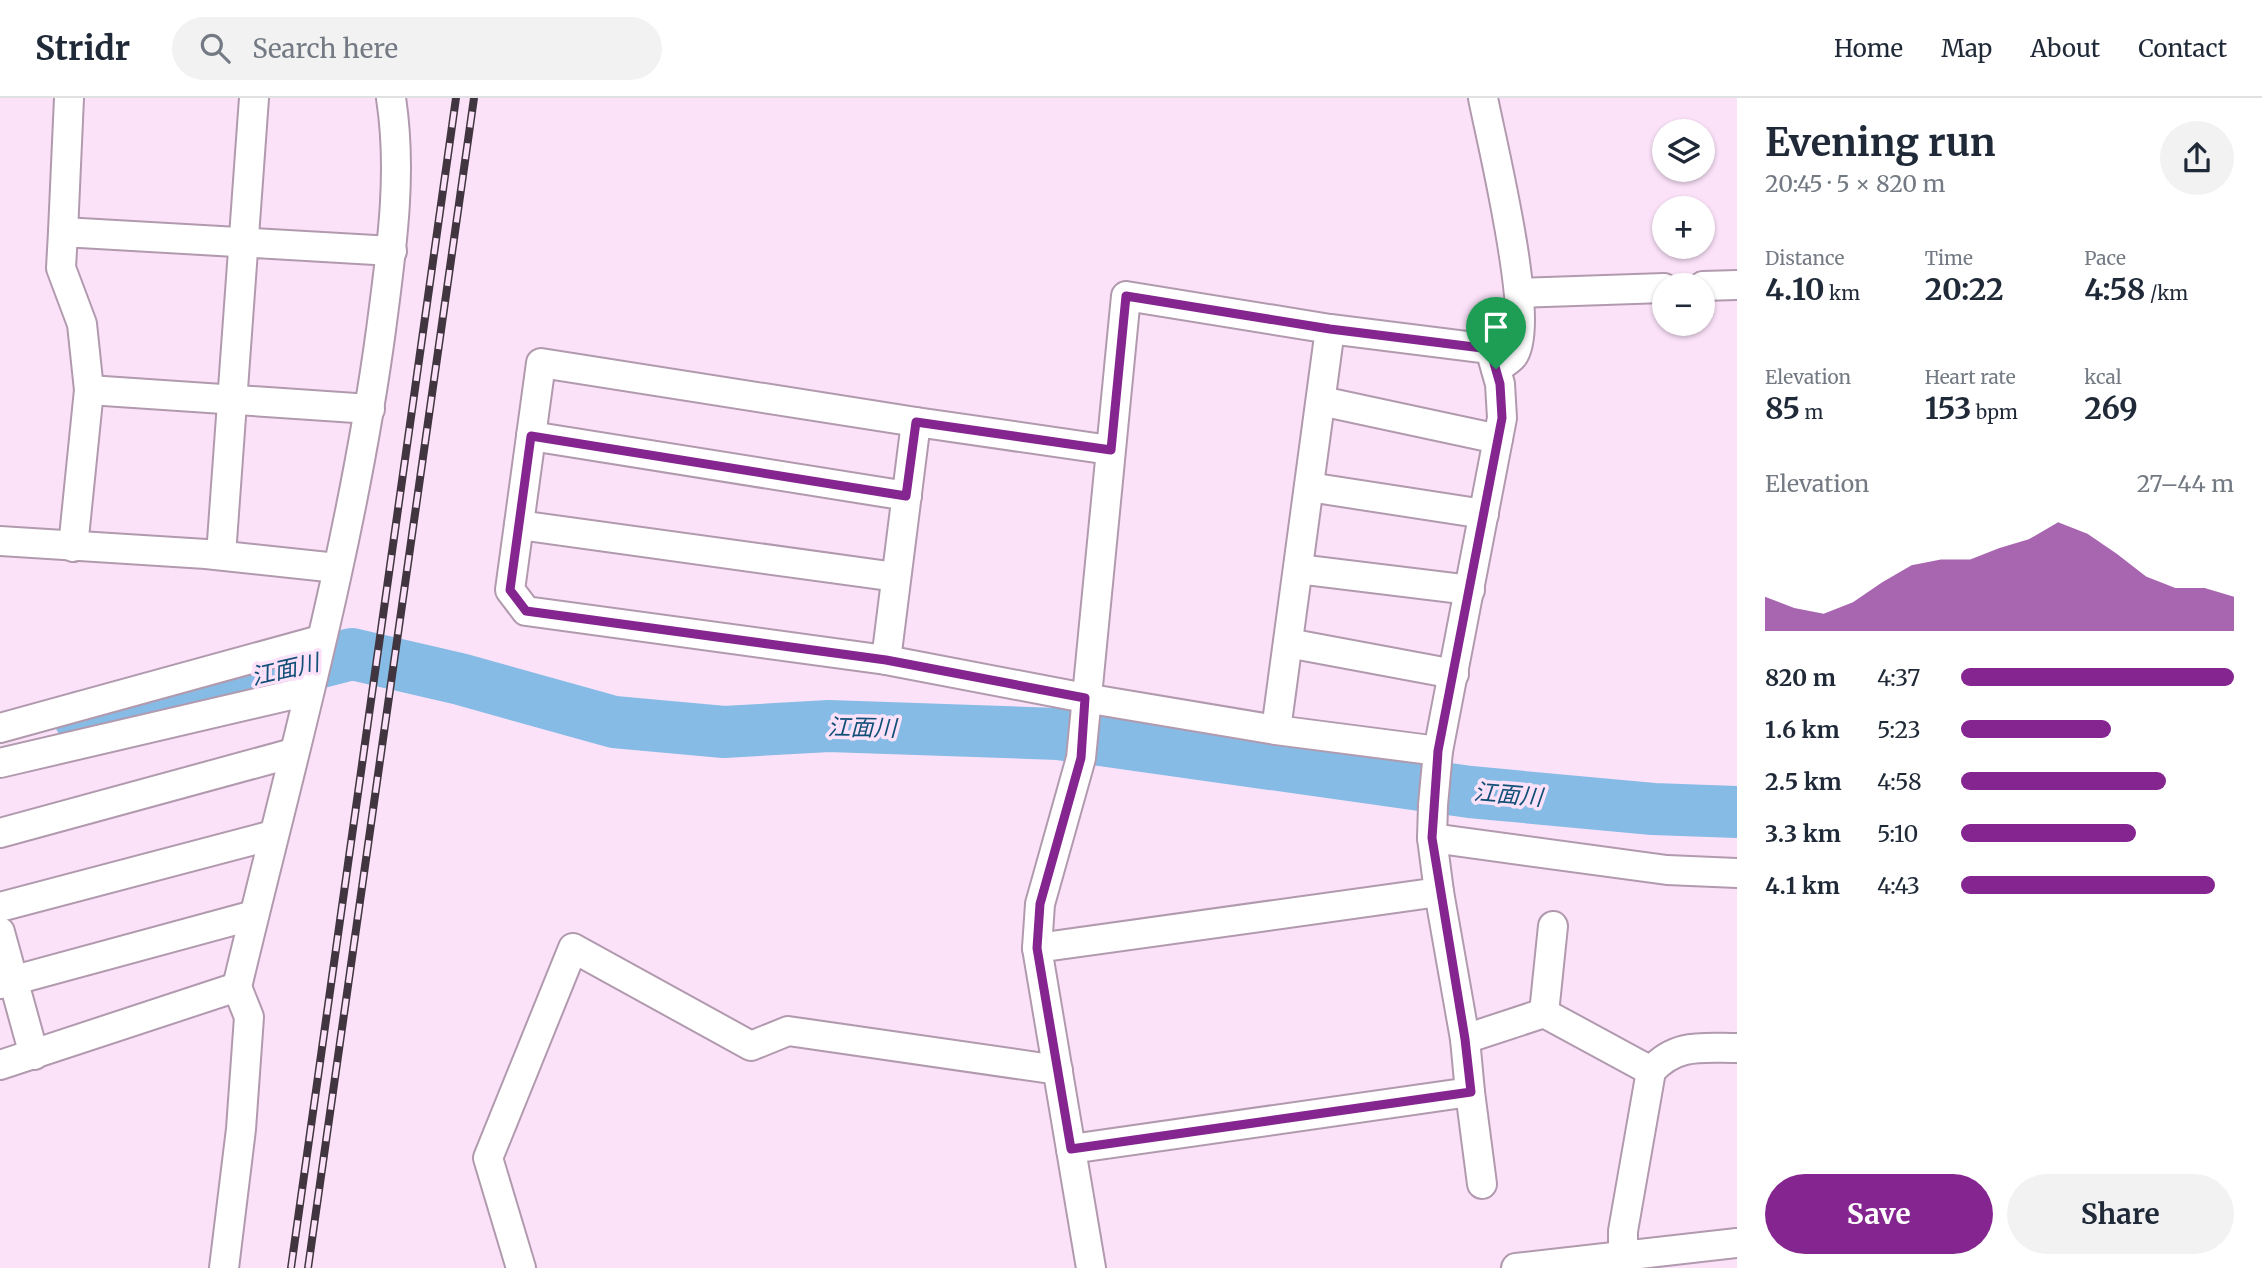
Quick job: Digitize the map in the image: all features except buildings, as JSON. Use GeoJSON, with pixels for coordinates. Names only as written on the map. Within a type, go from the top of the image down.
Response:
{"type":"FeatureCollection","features":[{"type":"Feature","properties":{"kind":"street"},"geometry":{"type":"LineString","coordinates":[[69,98],[61,268],[82,324],[89,390],[73,547]]}},
{"type":"Feature","properties":{"kind":"street"},"geometry":{"type":"LineString","coordinates":[[221,555],[254,98]]}},
{"type":"Feature","properties":{"kind":"street"},"geometry":{"type":"LineString","coordinates":[[224,1268],[241,1129],[249,1017],[237,987],[337,568],[370,409],[391,251],[396,181],[396,127],[391,98]]}},
{"type":"Feature","properties":{"kind":"street"},"geometry":{"type":"LineString","coordinates":[[1483,98],[1520,293],[1521,328],[1514,356],[1496,369]]}},
{"type":"Feature","properties":{"kind":"street"},"geometry":{"type":"LineString","coordinates":[[63,232],[391,251]]}},
{"type":"Feature","properties":{"kind":"street"},"geometry":{"type":"LineString","coordinates":[[1715,286],[1737,285]]}},
{"type":"Feature","properties":{"kind":"street"},"geometry":{"type":"LineString","coordinates":[[1520,293],[1652,288]]}},
{"type":"Feature","properties":{"kind":"street"},"geometry":{"type":"LineString","coordinates":[[1091,1268],[1037,948],[1040,904],[1081,758],[1126,296],[1330,329],[1490,349],[1500,384],[1502,418],[1437,762],[1432,838],[1465,1039],[1482,1184]]}},
{"type":"Feature","properties":{"kind":"street"},"geometry":{"type":"LineString","coordinates":[[1276,730],[1330,329]]}},
{"type":"Feature","properties":{"kind":"street"},"geometry":{"type":"LineString","coordinates":[[1111,450],[541,363],[510,590],[526,611],[886,660],[1084,709],[1276,730],[1437,762]]}},
{"type":"Feature","properties":{"kind":"street"},"geometry":{"type":"LineString","coordinates":[[89,390],[370,409]]}},
{"type":"Feature","properties":{"kind":"street"},"geometry":{"type":"LineString","coordinates":[[1321,401],[1498,439]]}},
{"type":"Feature","properties":{"kind":"street"},"geometry":{"type":"LineString","coordinates":[[886,660],[916,422]]}},
{"type":"Feature","properties":{"kind":"street"},"geometry":{"type":"LineString","coordinates":[[531,436],[906,496]]}},
{"type":"Feature","properties":{"kind":"street"},"geometry":{"type":"LineString","coordinates":[[1309,487],[1484,514]]}},
{"type":"Feature","properties":{"kind":"street"},"geometry":{"type":"LineString","coordinates":[[519,525],[896,577]]}},
{"type":"Feature","properties":{"kind":"street"},"geometry":{"type":"LineString","coordinates":[[0,541],[221,555],[337,568]]}},
{"type":"Feature","properties":{"kind":"street"},"geometry":{"type":"LineString","coordinates":[[1298,569],[1470,590]]}},
{"type":"Feature","properties":{"kind":"street"},"geometry":{"type":"LineString","coordinates":[[0,728],[320,640]]}},
{"type":"Feature","properties":{"kind":"street"},"geometry":{"type":"LineString","coordinates":[[1288,643],[1454,674]]}},
{"type":"Feature","properties":{"kind":"street"},"geometry":{"type":"LineString","coordinates":[[0,764],[308,691]]}},
{"type":"Feature","properties":{"kind":"street"},"geometry":{"type":"LineString","coordinates":[[0,833],[293,753]]}},
{"type":"Feature","properties":{"kind":"street"},"geometry":{"type":"LineString","coordinates":[[0,907],[273,835]]}},
{"type":"Feature","properties":{"kind":"street"},"geometry":{"type":"LineString","coordinates":[[1432,838],[1667,870],[1737,873]]}},
{"type":"Feature","properties":{"kind":"street"},"geometry":{"type":"LineString","coordinates":[[1037,948],[1439,892]]}},
{"type":"Feature","properties":{"kind":"street"},"geometry":{"type":"LineString","coordinates":[[7,982],[254,915]]}},
{"type":"Feature","properties":{"kind":"street"},"geometry":{"type":"LineString","coordinates":[[1544,1013],[1553,926]]}},
{"type":"Feature","properties":{"kind":"street"},"geometry":{"type":"LineString","coordinates":[[0,932],[7,982],[34,1055]]}},
{"type":"Feature","properties":{"kind":"street"},"geometry":{"type":"LineString","coordinates":[[521,1268],[488,1158],[573,948],[751,1046],[788,1031],[1058,1070]]}},
{"type":"Feature","properties":{"kind":"street"},"geometry":{"type":"LineString","coordinates":[[0,1065],[237,987]]}},
{"type":"Feature","properties":{"kind":"street"},"geometry":{"type":"LineString","coordinates":[[1465,1039],[1544,1013],[1651,1072]]}},
{"type":"Feature","properties":{"kind":"street"},"geometry":{"type":"LineString","coordinates":[[1623,1257],[1623,1230],[1651,1072],[1664,1056],[1695,1047],[1737,1048]]}},
{"type":"Feature","properties":{"kind":"street"},"geometry":{"type":"LineString","coordinates":[[1071,1149],[1471,1092]]}},
{"type":"Feature","properties":{"kind":"street"},"geometry":{"type":"LineString","coordinates":[[1516,1268],[1737,1243]]}},
{"type":"Feature","properties":{"kind":"waterway","name":"江面川"},"geometry":{"type":"LineString","coordinates":[[79,717],[352,654],[460,679],[614,722],[724,732],[829,726],[1058,734],[1470,792],[1653,809],[1737,812]]}},
{"type":"Feature","properties":{"kind":"railway"},"geometry":{"type":"LineString","coordinates":[[291,1268],[456,98]]}},
{"type":"Feature","properties":{"kind":"railway"},"geometry":{"type":"LineString","coordinates":[[308,1268],[474,98]]}},
{"type":"Feature","properties":{"kind":"route"},"geometry":{"type":"LineString","coordinates":[[1126,296],[1330,329],[1490,349],[1496,369],[1500,384],[1502,418],[1438,751],[1433,805],[1432,838],[1439,892],[1465,1039],[1471,1092],[1071,1149],[1037,948],[1040,904],[1081,758],[1085,698],[886,660],[526,611],[510,590],[531,436],[906,496],[916,422],[1111,450],[1126,296]]}}]}
